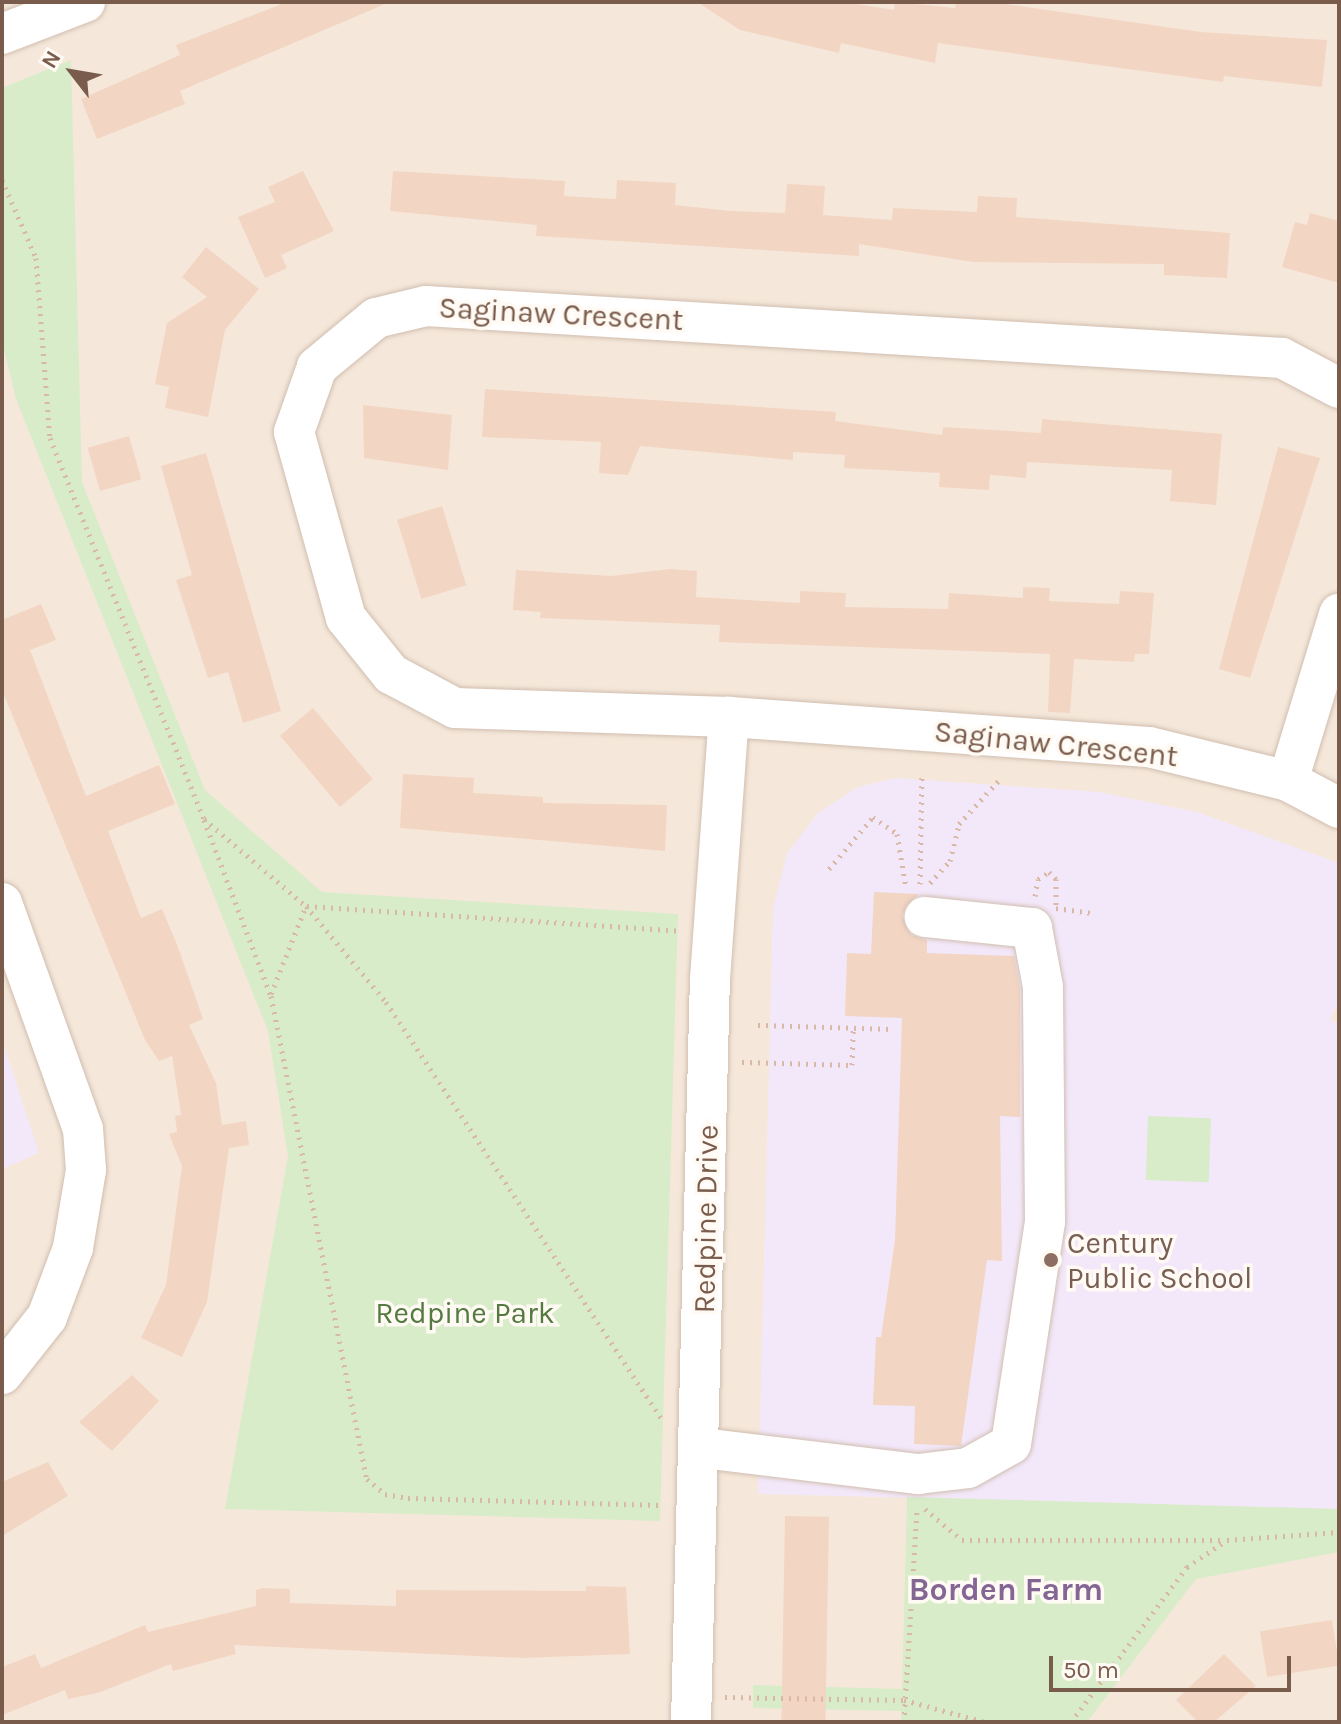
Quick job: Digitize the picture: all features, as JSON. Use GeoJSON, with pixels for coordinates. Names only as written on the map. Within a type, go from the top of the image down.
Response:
{"type":"FeatureCollection","features":[{"type":"Feature","properties":{"kind":"street"},"geometry":{"type":"LineString","coordinates":[[2,34],[85,2]]}},
{"type":"Feature","properties":{"kind":"street","name":"Saginaw Crescent"},"geometry":{"type":"LineString","coordinates":[[1339,388],[1282,358],[426,306],[376,318],[317,367],[294,432],[346,618],[391,674],[455,708],[729,717],[1149,747],[1288,781],[1339,808]]}},
{"type":"Feature","properties":{"kind":"street"},"geometry":{"type":"LineString","coordinates":[[1288,781],[1339,614]]}},
{"type":"Feature","properties":{"kind":"street","name":"Redpine Drive"},"geometry":{"type":"LineString","coordinates":[[691,1709],[700,1505],[687,1442],[714,934],[729,717]]}},
{"type":"Feature","properties":{"kind":"street"},"geometry":{"type":"LineString","coordinates":[[687,1442],[918,1488],[968,1468],[1011,1444],[1045,1222],[1043,987],[1032,928],[923,902]]}},
{"type":"Feature","properties":{"kind":"street"},"geometry":{"type":"LineString","coordinates":[[2,903],[83,1129],[86,1170],[73,1248],[47,1317],[2,1374]]}},
{"type":"Feature","properties":{"kind":"path"},"geometry":{"type":"LineString","coordinates":[[2,180],[36,258],[50,438],[204,819],[271,996],[367,1479],[385,1494],[408,1498],[700,1505]]}},
{"type":"Feature","properties":{"kind":"path"},"geometry":{"type":"LineString","coordinates":[[922,773],[923,902]]}},
{"type":"Feature","properties":{"kind":"path"},"geometry":{"type":"LineString","coordinates":[[923,902],[950,861],[959,824],[1001,778]]}},
{"type":"Feature","properties":{"kind":"path"},"geometry":{"type":"LineString","coordinates":[[829,869],[873,817],[897,834],[903,886],[923,902]]}},
{"type":"Feature","properties":{"kind":"path"},"geometry":{"type":"LineString","coordinates":[[204,819],[306,906],[386,1002],[687,1442]]}},
{"type":"Feature","properties":{"kind":"path"},"geometry":{"type":"LineString","coordinates":[[306,906],[714,934]]}},
{"type":"Feature","properties":{"kind":"path"},"geometry":{"type":"LineString","coordinates":[[271,996],[306,906]]}},
{"type":"Feature","properties":{"kind":"path"},"geometry":{"type":"LineString","coordinates":[[758,1025],[893,1029]]}},
{"type":"Feature","properties":{"kind":"path"},"geometry":{"type":"LineString","coordinates":[[709,1061],[852,1065],[853,1028]]}},
{"type":"Feature","properties":{"kind":"path"},"geometry":{"type":"LineString","coordinates":[[918,1488],[962,1540],[1227,1540],[1339,1532]]}},
{"type":"Feature","properties":{"kind":"path"},"geometry":{"type":"LineString","coordinates":[[904,1722],[918,1488]]}},
{"type":"Feature","properties":{"kind":"path"},"geometry":{"type":"LineString","coordinates":[[1071,1722],[1166,1586],[1227,1540]]}},
{"type":"Feature","properties":{"kind":"path"},"geometry":{"type":"LineString","coordinates":[[691,1709],[904,1700],[985,1722]]}},
{"type":"Feature","properties":{"kind":"shaded area"},"geometry":{"type":"Polygon","coordinates":[[[2,2],[1339,2],[1339,1722],[2,1722],[2,2]]]}},
{"type":"Feature","properties":{"kind":"shaded area","name":"Century Public School"},"geometry":{"type":"Polygon","coordinates":[[[896,778],[1099,792],[1197,812],[1339,863],[1339,1002],[1330,1019],[1339,1025],[1339,1509],[758,1494],[773,909],[787,854],[818,813],[858,787],[896,778]]]}},
{"type":"Feature","properties":{"kind":"shaded area"},"geometry":{"type":"Polygon","coordinates":[[[2,1039],[39,1153],[2,1169],[2,1039]]]}},
{"type":"Feature","properties":{"kind":"green space","name":"Redpine Park"},"geometry":{"type":"Polygon","coordinates":[[[71,60],[82,482],[205,790],[322,892],[678,914],[660,1521],[225,1509],[288,1156],[268,1031],[16,399],[2,341],[2,88],[71,60]]]}},
{"type":"Feature","properties":{"kind":"green space"},"geometry":{"type":"Polygon","coordinates":[[[1148,1116],[1211,1118],[1209,1182],[1146,1180],[1148,1116]]]}},
{"type":"Feature","properties":{"kind":"green space"},"geometry":{"type":"Polygon","coordinates":[[[907,1497],[1339,1509],[1339,1552],[1196,1579],[1087,1722],[901,1722],[901,1711],[753,1708],[753,1685],[902,1689],[907,1497]]]}},
{"type":"Feature","properties":{"kind":"building"},"geometry":{"type":"Polygon","coordinates":[[[287,2],[390,2],[180,91],[185,104],[97,139],[81,99],[180,55],[176,45],[287,2]]]}},
{"type":"Feature","properties":{"kind":"building"},"geometry":{"type":"Polygon","coordinates":[[[697,2],[844,2],[894,10],[895,2],[955,8],[956,2],[992,2],[1201,32],[1327,40],[1322,87],[1224,76],[1223,82],[938,43],[935,63],[841,43],[839,53],[740,30],[697,2]]]}},
{"type":"Feature","properties":{"kind":"building"},"geometry":{"type":"Polygon","coordinates":[[[303,171],[334,231],[281,255],[287,268],[265,278],[238,217],[275,202],[268,187],[303,171]]]}},
{"type":"Feature","properties":{"kind":"building"},"geometry":{"type":"Polygon","coordinates":[[[393,171],[565,181],[564,196],[616,199],[617,180],[676,183],[675,205],[785,213],[787,184],[825,186],[823,215],[892,220],[893,208],[977,212],[978,196],[1017,198],[1016,217],[1230,233],[1227,278],[1164,275],[1164,264],[973,262],[859,244],[859,256],[536,236],[537,225],[390,211],[393,171]]]}},
{"type":"Feature","properties":{"kind":"building"},"geometry":{"type":"Polygon","coordinates":[[[1310,213],[1339,221],[1339,283],[1282,267],[1295,222],[1307,225],[1310,213]]]}},
{"type":"Feature","properties":{"kind":"building"},"geometry":{"type":"Polygon","coordinates":[[[206,247],[259,289],[225,330],[208,417],[165,408],[169,387],[155,384],[167,323],[207,297],[182,277],[206,247]]]}},
{"type":"Feature","properties":{"kind":"building"},"geometry":{"type":"Polygon","coordinates":[[[485,389],[836,412],[835,421],[942,435],[943,427],[1041,433],[1042,419],[1222,434],[1216,505],[1170,501],[1172,470],[1027,462],[1026,478],[990,475],[989,490],[939,487],[940,473],[844,468],[845,455],[793,452],[793,460],[640,446],[628,475],[599,473],[601,442],[482,437],[485,389]]]}},
{"type":"Feature","properties":{"kind":"building"},"geometry":{"type":"Polygon","coordinates":[[[363,405],[452,415],[448,470],[364,458],[363,405]]]}},
{"type":"Feature","properties":{"kind":"building"},"geometry":{"type":"Polygon","coordinates":[[[129,436],[141,479],[100,491],[88,448],[129,436]]]}},
{"type":"Feature","properties":{"kind":"building"},"geometry":{"type":"Polygon","coordinates":[[[1278,447],[1320,458],[1250,678],[1219,669],[1278,447]]]}},
{"type":"Feature","properties":{"kind":"building"},"geometry":{"type":"Polygon","coordinates":[[[206,453],[281,711],[243,723],[228,672],[208,678],[176,580],[192,575],[161,466],[206,453]]]}},
{"type":"Feature","properties":{"kind":"building"},"geometry":{"type":"Polygon","coordinates":[[[442,506],[466,585],[421,599],[397,520],[442,506]]]}},
{"type":"Feature","properties":{"kind":"building"},"geometry":{"type":"Polygon","coordinates":[[[670,569],[697,571],[696,597],[800,603],[800,591],[846,593],[845,607],[948,609],[949,593],[1023,598],[1023,587],[1050,588],[1049,601],[1119,604],[1120,591],[1154,593],[1149,654],[1135,654],[1134,662],[1074,659],[1070,713],[1048,712],[1050,654],[719,642],[720,625],[540,618],[541,612],[513,610],[516,570],[611,576],[670,569]]]}},
{"type":"Feature","properties":{"kind":"building"},"geometry":{"type":"Polygon","coordinates":[[[41,604],[56,640],[30,650],[86,796],[159,765],[175,804],[108,831],[141,918],[162,909],[178,947],[203,1019],[189,1025],[216,1083],[222,1125],[246,1121],[249,1145],[229,1148],[207,1302],[182,1357],[141,1338],[166,1285],[182,1166],[169,1134],[177,1132],[175,1116],[181,1115],[172,1056],[159,1061],[145,1040],[2,690],[2,620],[41,604]]]}},
{"type":"Feature","properties":{"kind":"building"},"geometry":{"type":"Polygon","coordinates":[[[313,708],[373,779],[340,807],[280,736],[313,708]]]}},
{"type":"Feature","properties":{"kind":"building"},"geometry":{"type":"Polygon","coordinates":[[[403,774],[474,778],[473,793],[543,797],[543,803],[667,805],[665,851],[400,828],[403,774]]]}},
{"type":"Feature","properties":{"kind":"building"},"geometry":{"type":"Polygon","coordinates":[[[874,892],[918,894],[902,915],[911,935],[927,940],[927,953],[1014,956],[1020,989],[1020,1117],[1000,1116],[1002,1261],[987,1260],[961,1446],[914,1444],[915,1406],[873,1405],[876,1337],[881,1337],[895,1240],[902,1018],[845,1016],[847,953],[871,954],[874,892]]]}},
{"type":"Feature","properties":{"kind":"building"},"geometry":{"type":"Polygon","coordinates":[[[132,1375],[159,1401],[112,1451],[79,1422],[132,1375]]]}},
{"type":"Feature","properties":{"kind":"building"},"geometry":{"type":"Polygon","coordinates":[[[48,1462],[68,1496],[2,1536],[2,1482],[48,1462]]]}},
{"type":"Feature","properties":{"kind":"building"},"geometry":{"type":"Polygon","coordinates":[[[785,1516],[829,1517],[825,1722],[781,1722],[785,1516]]]}},
{"type":"Feature","properties":{"kind":"building"},"geometry":{"type":"Polygon","coordinates":[[[586,1586],[626,1587],[630,1654],[523,1658],[234,1645],[236,1654],[173,1671],[171,1664],[98,1693],[68,1699],[65,1690],[2,1715],[2,1667],[35,1654],[41,1668],[145,1625],[148,1632],[256,1606],[256,1590],[262,1588],[290,1589],[290,1603],[396,1606],[396,1590],[586,1591],[586,1586]]]}},
{"type":"Feature","properties":{"kind":"building"},"geometry":{"type":"Polygon","coordinates":[[[1332,1620],[1339,1665],[1267,1677],[1260,1631],[1332,1620]]]}},
{"type":"Feature","properties":{"kind":"building"},"geometry":{"type":"Polygon","coordinates":[[[1224,1654],[1256,1686],[1214,1722],[1198,1722],[1176,1700],[1224,1654]]]}},
{"type":"Feature","properties":{"kind":"place","name":"Century Public School"},"geometry":{"type":"Point","coordinates":[1051,1260]}},
{"type":"Feature","properties":{"kind":"district","name":"Borden Farm"},"geometry":{"type":"Point","coordinates":[1006,1590]}}]}
